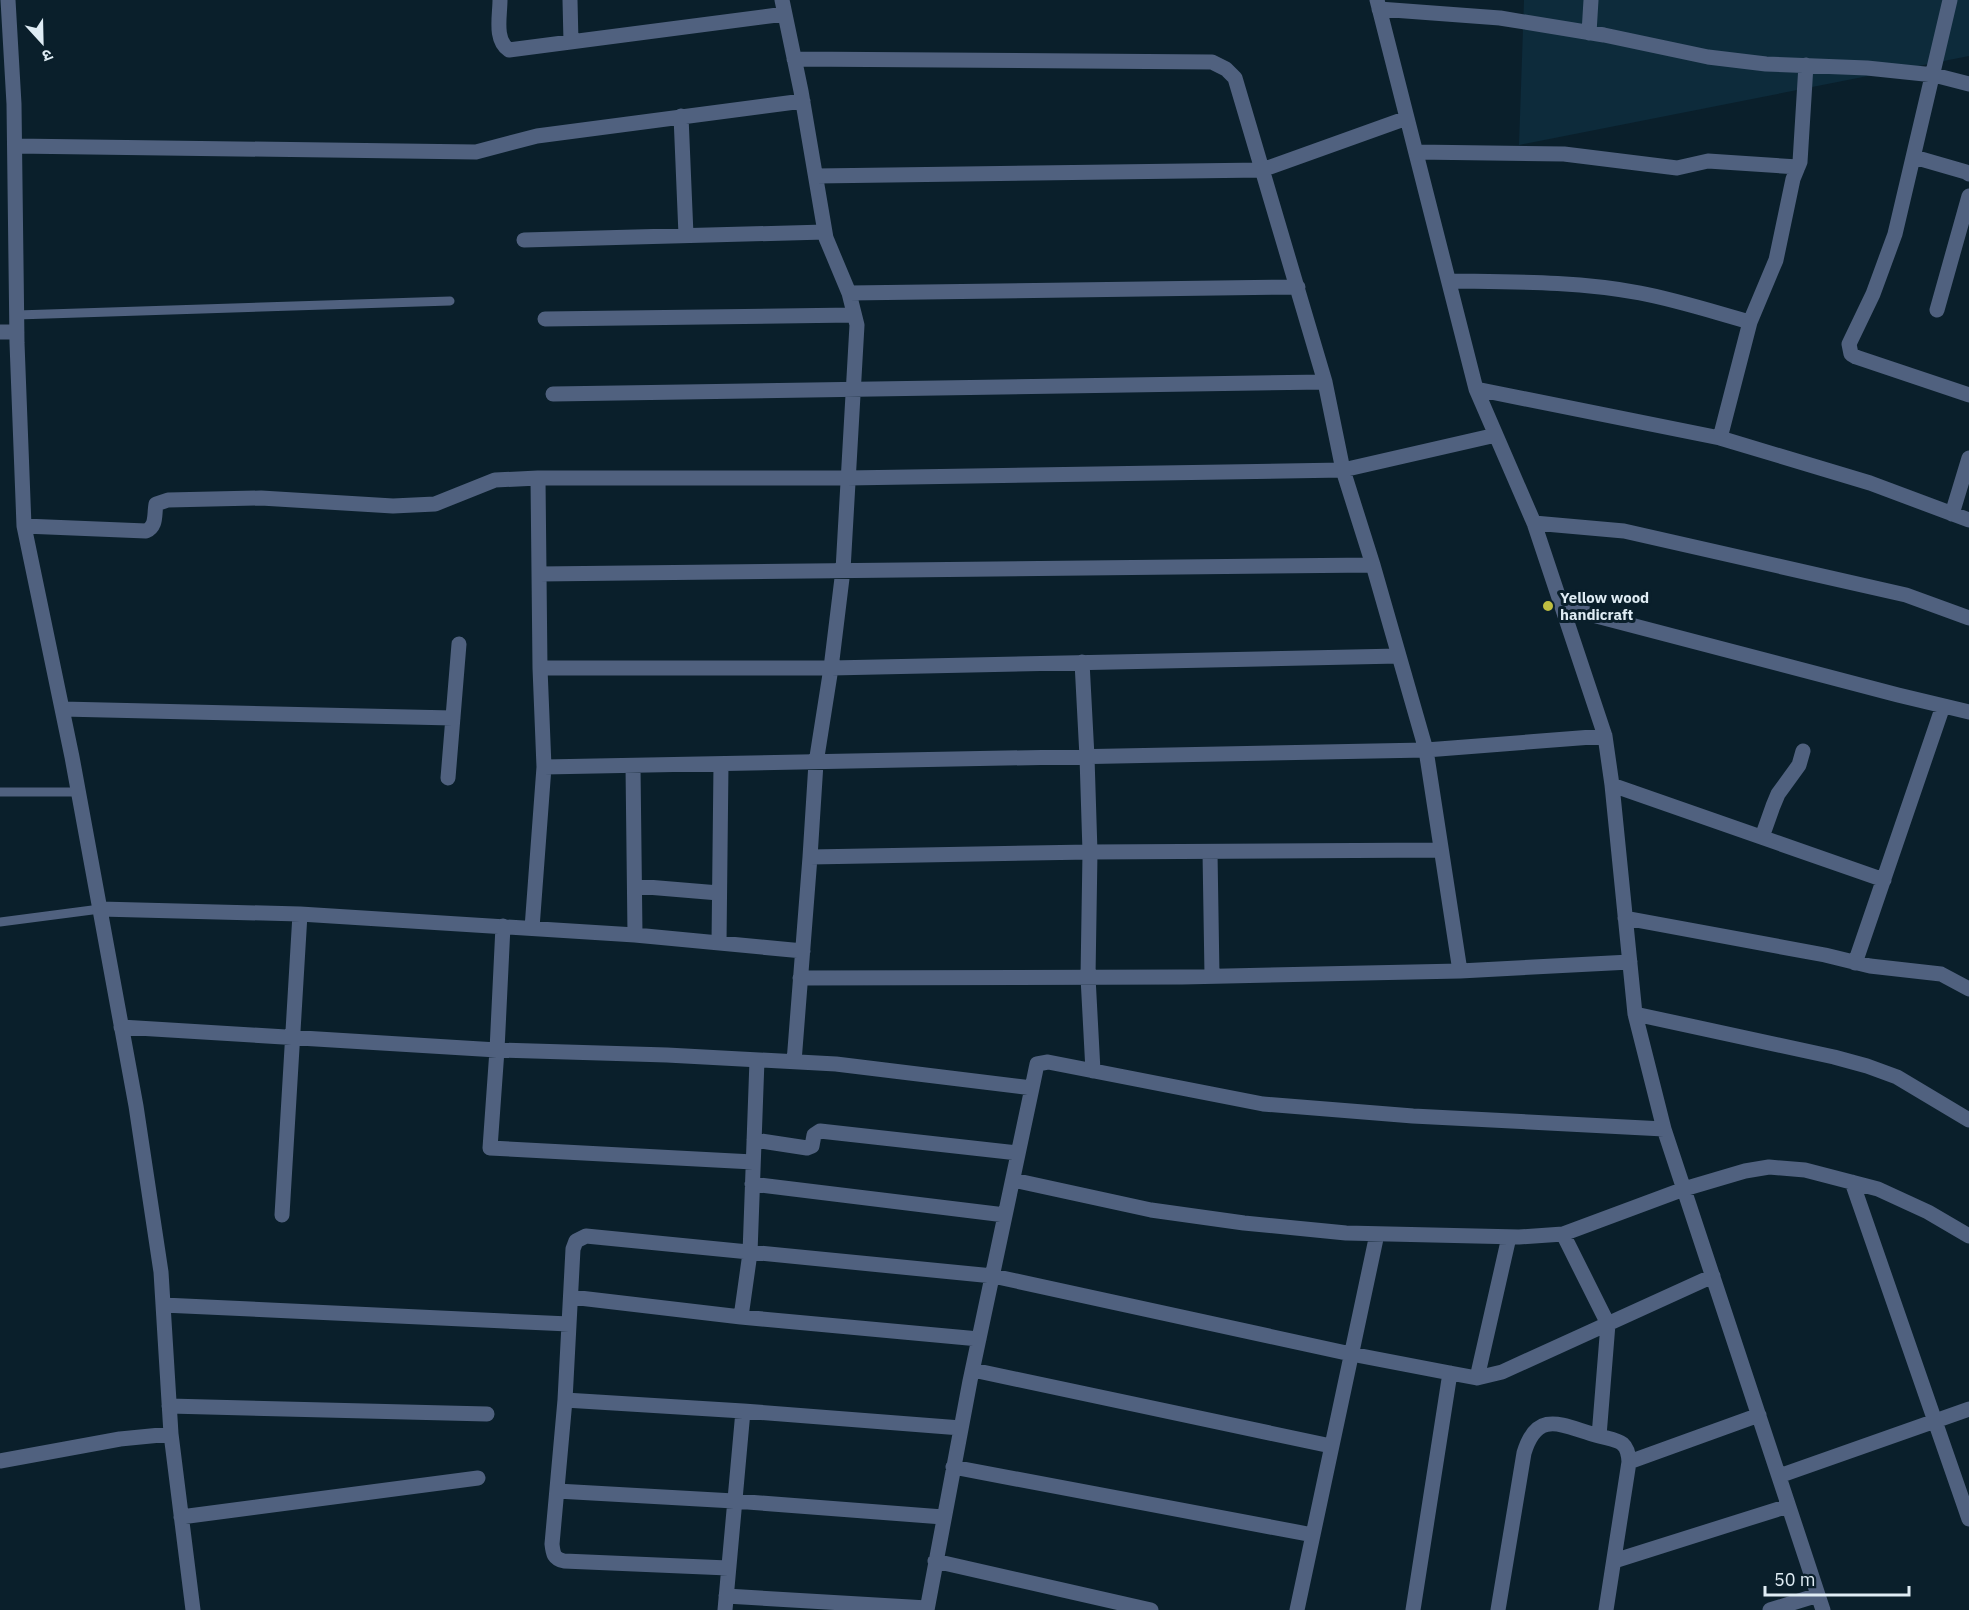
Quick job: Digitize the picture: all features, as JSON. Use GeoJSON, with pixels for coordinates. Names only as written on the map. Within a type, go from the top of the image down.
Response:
{"type":"FeatureCollection","features":[{"type":"Feature","properties":{"kind":"street"},"geometry":{"type":"LineString","coordinates":[[8,0],[15,146],[17,332],[24,526],[62,709],[136,1106],[161,1272],[171,1434],[193,1610]]}},
{"type":"Feature","properties":{"kind":"street"},"geometry":{"type":"LineString","coordinates":[[500,0],[500,37],[504,46],[509,50],[783,7],[825,232],[849,293],[857,325],[843,570],[816,763],[794,1062]]}},
{"type":"Feature","properties":{"kind":"street"},"geometry":{"type":"LineString","coordinates":[[570,0],[571,42]]}},
{"type":"Feature","properties":{"kind":"street"},"geometry":{"type":"LineString","coordinates":[[1589,33],[1592,0]]}},
{"type":"Feature","properties":{"kind":"street"},"geometry":{"type":"LineString","coordinates":[[1950,0],[1934,75],[1894,234],[1884,265],[1854,333],[1849,350],[1856,357],[1969,395]]}},
{"type":"Feature","properties":{"kind":"street"},"geometry":{"type":"LineString","coordinates":[[1823,1610],[1664,1129],[1635,1014],[1605,736],[1534,523],[1476,388],[1378,5],[1500,18],[1708,57],[1766,64],[1867,68],[1934,75],[1969,84]]}},
{"type":"Feature","properties":{"kind":"street"},"geometry":{"type":"LineString","coordinates":[[794,59],[1212,62],[1226,69],[1235,78],[1298,287],[1325,382],[1343,470],[1426,750],[1460,971]]}},
{"type":"Feature","properties":{"kind":"street"},"geometry":{"type":"LineString","coordinates":[[1720,438],[1750,322],[1776,260],[1793,179],[1802,154],[1806,65]]}},
{"type":"Feature","properties":{"kind":"street"},"geometry":{"type":"LineString","coordinates":[[15,146],[476,152],[537,136],[802,101]]}},
{"type":"Feature","properties":{"kind":"street"},"geometry":{"type":"LineString","coordinates":[[681,116],[686,235]]}},
{"type":"Feature","properties":{"kind":"street"},"geometry":{"type":"LineString","coordinates":[[816,176],[1262,170],[1407,118]]}},
{"type":"Feature","properties":{"kind":"street"},"geometry":{"type":"LineString","coordinates":[[1416,152],[1563,154],[1677,168],[1708,161],[1797,167]]}},
{"type":"Feature","properties":{"kind":"street"},"geometry":{"type":"LineString","coordinates":[[1914,157],[1969,174]]}},
{"type":"Feature","properties":{"kind":"street"},"geometry":{"type":"LineString","coordinates":[[1936,310],[1969,196]]}},
{"type":"Feature","properties":{"kind":"street"},"geometry":{"type":"LineString","coordinates":[[524,240],[825,232]]}},
{"type":"Feature","properties":{"kind":"street"},"geometry":{"type":"LineString","coordinates":[[1449,281],[1542,282],[1641,293],[1750,322]]}},
{"type":"Feature","properties":{"kind":"street"},"geometry":{"type":"LineString","coordinates":[[849,293],[1298,287]]}},
{"type":"Feature","properties":{"kind":"street"},"geometry":{"type":"LineString","coordinates":[[545,319],[854,315]]}},
{"type":"Feature","properties":{"kind":"street"},"geometry":{"type":"LineString","coordinates":[[0,332],[17,332]]}},
{"type":"Feature","properties":{"kind":"street"},"geometry":{"type":"LineString","coordinates":[[553,394],[1325,382]]}},
{"type":"Feature","properties":{"kind":"street"},"geometry":{"type":"LineString","coordinates":[[1476,388],[1720,438],[1870,483],[1969,520]]}},
{"type":"Feature","properties":{"kind":"street"},"geometry":{"type":"LineString","coordinates":[[24,526],[146,531],[152,529],[154,524],[156,504],[168,500],[261,498],[393,506],[435,504],[495,480],[538,478],[847,478],[1343,470],[1496,435]]}},
{"type":"Feature","properties":{"kind":"street"},"geometry":{"type":"LineString","coordinates":[[1952,514],[1969,458]]}},
{"type":"Feature","properties":{"kind":"street"},"geometry":{"type":"LineString","coordinates":[[532,928],[544,767],[540,668],[538,478]]}},
{"type":"Feature","properties":{"kind":"street"},"geometry":{"type":"LineString","coordinates":[[1534,523],[1624,531],[1906,595],[1969,618]]}},
{"type":"Feature","properties":{"kind":"street"},"geometry":{"type":"LineString","coordinates":[[539,574],[1373,565]]}},
{"type":"Feature","properties":{"kind":"street"},"geometry":{"type":"LineString","coordinates":[[1562,607],[1969,712]]}},
{"type":"Feature","properties":{"kind":"street"},"geometry":{"type":"LineString","coordinates":[[448,778],[459,644]]}},
{"type":"Feature","properties":{"kind":"street"},"geometry":{"type":"LineString","coordinates":[[540,668],[831,668],[1399,656]]}},
{"type":"Feature","properties":{"kind":"street"},"geometry":{"type":"LineString","coordinates":[[1082,662],[1090,852],[1088,977],[1093,1071]]}},
{"type":"Feature","properties":{"kind":"street"},"geometry":{"type":"LineString","coordinates":[[1855,963],[1943,706]]}},
{"type":"Feature","properties":{"kind":"street"},"geometry":{"type":"LineString","coordinates":[[62,709],[453,718]]}},
{"type":"Feature","properties":{"kind":"street"},"geometry":{"type":"LineString","coordinates":[[544,767],[1426,750],[1605,736]]}},
{"type":"Feature","properties":{"kind":"street"},"geometry":{"type":"LineString","coordinates":[[1762,837],[1778,794],[1799,765],[1803,751]]}},
{"type":"Feature","properties":{"kind":"street"},"geometry":{"type":"LineString","coordinates":[[719,943],[721,765]]}},
{"type":"Feature","properties":{"kind":"street"},"geometry":{"type":"LineString","coordinates":[[633,766],[635,935]]}},
{"type":"Feature","properties":{"kind":"street"},"geometry":{"type":"LineString","coordinates":[[1612,785],[1884,880]]}},
{"type":"Feature","properties":{"kind":"street"},"geometry":{"type":"LineString","coordinates":[[810,857],[1090,852],[1440,850]]}},
{"type":"Feature","properties":{"kind":"street"},"geometry":{"type":"LineString","coordinates":[[1210,852],[1212,976]]}},
{"type":"Feature","properties":{"kind":"street"},"geometry":{"type":"LineString","coordinates":[[635,886],[719,893]]}},
{"type":"Feature","properties":{"kind":"street"},"geometry":{"type":"LineString","coordinates":[[100,909],[300,914],[503,926],[635,935],[803,951]]}},
{"type":"Feature","properties":{"kind":"street"},"geometry":{"type":"LineString","coordinates":[[282,1215],[300,914]]}},
{"type":"Feature","properties":{"kind":"street"},"geometry":{"type":"LineString","coordinates":[[1625,918],[1825,955],[1855,963],[1941,974],[1969,988]]}},
{"type":"Feature","properties":{"kind":"street"},"geometry":{"type":"LineString","coordinates":[[503,926],[490,1148],[753,1162]]}},
{"type":"Feature","properties":{"kind":"street"},"geometry":{"type":"LineString","coordinates":[[800,978],[1212,976],[1460,971],[1630,962]]}},
{"type":"Feature","properties":{"kind":"street"},"geometry":{"type":"LineString","coordinates":[[1635,1014],[1867,1066],[1897,1077],[1969,1120]]}},
{"type":"Feature","properties":{"kind":"street"},"geometry":{"type":"LineString","coordinates":[[121,1027],[497,1050],[836,1064],[1032,1088]]}},
{"type":"Feature","properties":{"kind":"street"},"geometry":{"type":"LineString","coordinates":[[741,1317],[750,1253],[757,1060]]}},
{"type":"Feature","properties":{"kind":"street"},"geometry":{"type":"LineString","coordinates":[[743,1411],[726,1603],[927,1609],[979,1338],[1032,1088],[1038,1064],[1042,1062],[1263,1104],[1413,1116],[1664,1129]]}},
{"type":"Feature","properties":{"kind":"street"},"geometry":{"type":"LineString","coordinates":[[754,1140],[807,1148],[812,1146],[814,1135],[820,1131],[1018,1154]]}},
{"type":"Feature","properties":{"kind":"street"},"geometry":{"type":"LineString","coordinates":[[1013,1180],[1151,1210],[1244,1223],[1346,1233],[1509,1237],[1563,1234],[1684,1189],[1745,1171],[1769,1167],[1805,1170],[1878,1189],[1928,1212],[1969,1236]]}},
{"type":"Feature","properties":{"kind":"street"},"geometry":{"type":"LineString","coordinates":[[1852,1182],[1969,1519]]}},
{"type":"Feature","properties":{"kind":"street"},"geometry":{"type":"LineString","coordinates":[[752,1184],[1005,1215]]}},
{"type":"Feature","properties":{"kind":"street"},"geometry":{"type":"LineString","coordinates":[[1297,1610],[1377,1234]]}},
{"type":"Feature","properties":{"kind":"street"},"geometry":{"type":"LineString","coordinates":[[1563,1234],[1608,1324],[1599,1436]]}},
{"type":"Feature","properties":{"kind":"street"},"geometry":{"type":"LineString","coordinates":[[728,1568],[557,1559],[553,1554],[552,1544],[566,1400],[573,1249],[576,1241],[586,1236],[993,1276],[1351,1354],[1476,1378],[1502,1372],[1713,1276]]}},
{"type":"Feature","properties":{"kind":"street"},"geometry":{"type":"LineString","coordinates":[[1476,1378],[1509,1237]]}},
{"type":"Feature","properties":{"kind":"street"},"geometry":{"type":"LineString","coordinates":[[571,1297],[741,1317],[979,1338]]}},
{"type":"Feature","properties":{"kind":"street"},"geometry":{"type":"LineString","coordinates":[[163,1305],[569,1324]]}},
{"type":"Feature","properties":{"kind":"street"},"geometry":{"type":"LineString","coordinates":[[973,1370],[1331,1446]]}},
{"type":"Feature","properties":{"kind":"street"},"geometry":{"type":"LineString","coordinates":[[1413,1610],[1450,1373]]}},
{"type":"Feature","properties":{"kind":"street"},"geometry":{"type":"LineString","coordinates":[[566,1400],[961,1428]]}},
{"type":"Feature","properties":{"kind":"street"},"geometry":{"type":"LineString","coordinates":[[169,1406],[487,1414]]}},
{"type":"Feature","properties":{"kind":"street"},"geometry":{"type":"LineString","coordinates":[[1779,1476],[1969,1409]]}},
{"type":"Feature","properties":{"kind":"street"},"geometry":{"type":"LineString","coordinates":[[1629,1462],[1759,1415]]}},
{"type":"Feature","properties":{"kind":"street"},"geometry":{"type":"LineString","coordinates":[[1498,1610],[1524,1453],[1529,1437],[1538,1426],[1550,1423],[1626,1446],[1629,1462],[1606,1610]]}},
{"type":"Feature","properties":{"kind":"street"},"geometry":{"type":"LineString","coordinates":[[0,1461],[120,1439],[171,1434]]}},
{"type":"Feature","properties":{"kind":"street"},"geometry":{"type":"LineString","coordinates":[[953,1467],[1313,1534]]}},
{"type":"Feature","properties":{"kind":"street"},"geometry":{"type":"LineString","coordinates":[[181,1517],[478,1478]]}},
{"type":"Feature","properties":{"kind":"street"},"geometry":{"type":"LineString","coordinates":[[557,1491],[735,1501],[943,1517]]}},
{"type":"Feature","properties":{"kind":"street"},"geometry":{"type":"LineString","coordinates":[[1614,1561],[1788,1506]]}},
{"type":"Feature","properties":{"kind":"street"},"geometry":{"type":"LineString","coordinates":[[935,1561],[1151,1610]]}},
{"type":"Feature","properties":{"kind":"street"},"geometry":{"type":"LineString","coordinates":[[1770,1610],[1818,1595]]}},
{"type":"Feature","properties":{"kind":"lane"},"geometry":{"type":"LineString","coordinates":[[17,315],[450,301]]}},
{"type":"Feature","properties":{"kind":"lane"},"geometry":{"type":"LineString","coordinates":[[0,792],[78,792]]}},
{"type":"Feature","properties":{"kind":"lane"},"geometry":{"type":"LineString","coordinates":[[0,922],[100,909]]}},
{"type":"Feature","properties":{"kind":"shaded area"},"geometry":{"type":"Polygon","coordinates":[[[1524,0],[1969,0],[1969,56],[1519,145],[1524,0]]]}},
{"type":"Feature","properties":{"kind":"place","name":"Yellow wood handicraft"},"geometry":{"type":"Point","coordinates":[1548,606]}}]}
